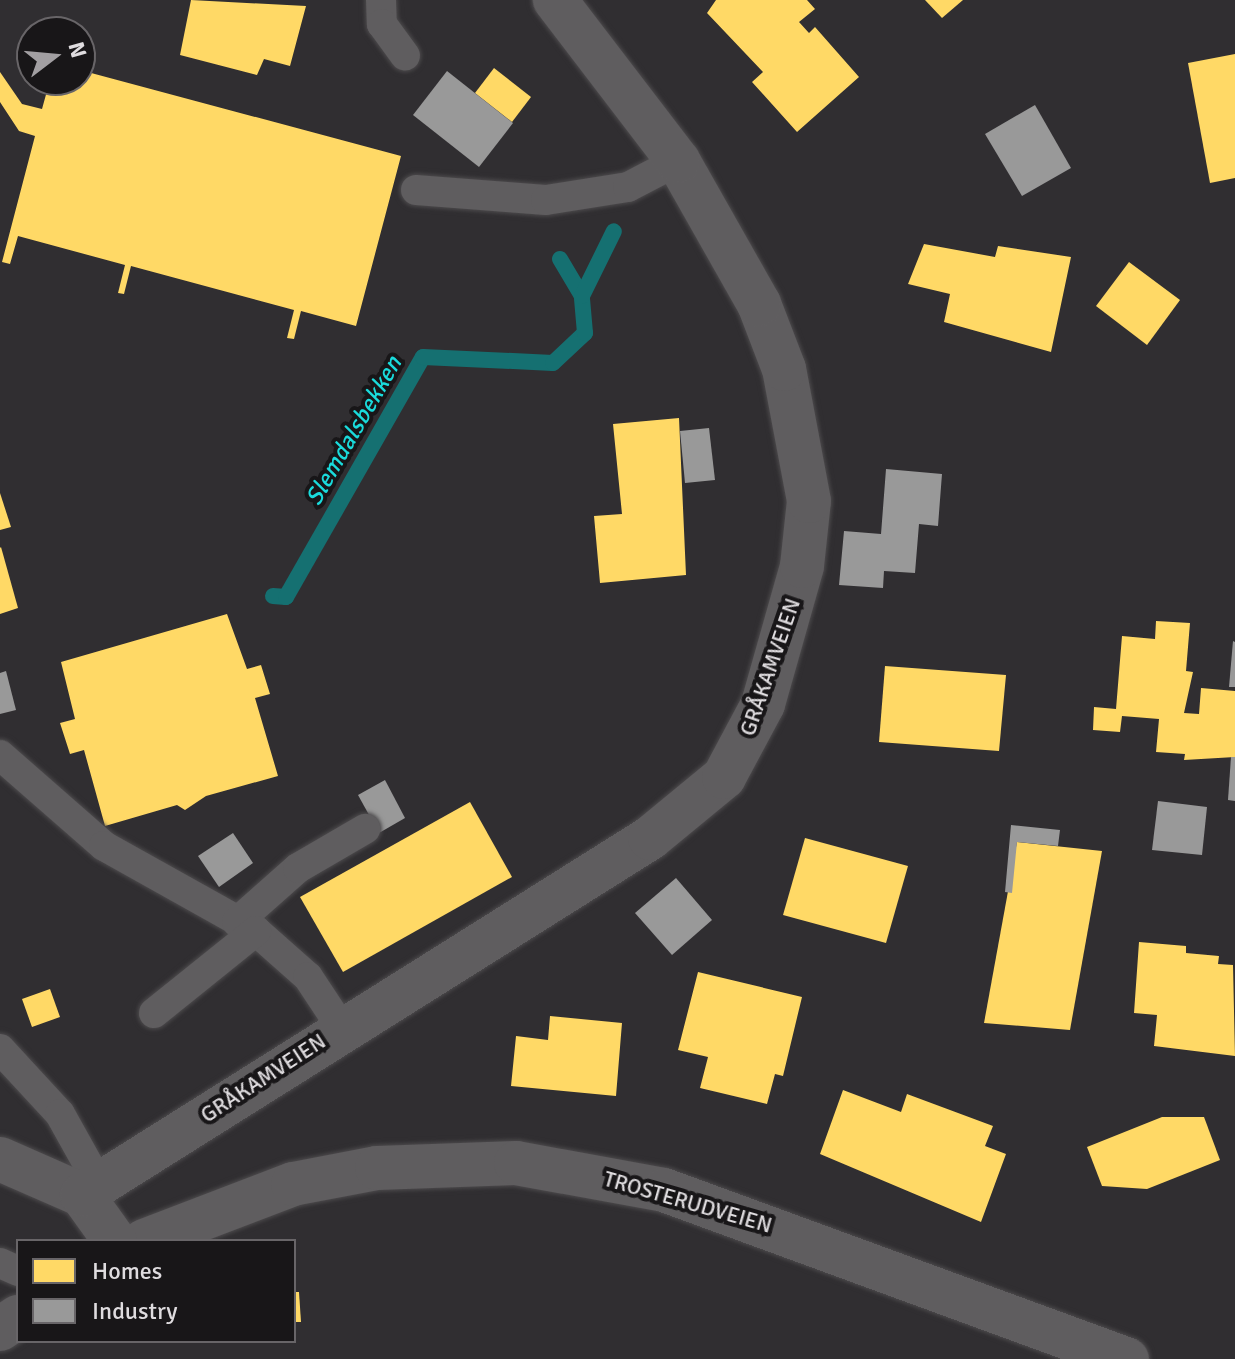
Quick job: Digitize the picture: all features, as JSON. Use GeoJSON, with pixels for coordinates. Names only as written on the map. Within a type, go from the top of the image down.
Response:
{"type":"FeatureCollection","features":[{"type":"Feature","properties":{"kind":"street","name":"GRÅKAMVEIEN"},"geometry":{"type":"LineString","coordinates":[[91,1189],[341,1027],[553,902],[697,803],[724,777],[763,704],[802,566],[809,501],[800,437],[759,304],[678,161],[555,0]]}},
{"type":"Feature","properties":{"kind":"street"},"geometry":{"type":"LineString","coordinates":[[0,1159],[91,1189],[114,1239]]}},
{"type":"Feature","properties":{"kind":"street","name":"TROSTERUDVEIEN"},"geometry":{"type":"LineString","coordinates":[[149,1239],[293,1184],[428,1164],[530,1165],[664,1190],[1127,1359]]}},
{"type":"Feature","properties":{"kind":"lane"},"geometry":{"type":"LineString","coordinates":[[381,0],[382,24],[405,56]]}},
{"type":"Feature","properties":{"kind":"lane"},"geometry":{"type":"LineString","coordinates":[[416,190],[546,200],[628,187],[678,161]]}},
{"type":"Feature","properties":{"kind":"lane"},"geometry":{"type":"LineString","coordinates":[[0,755],[104,846],[247,927],[308,977],[341,1027]]}},
{"type":"Feature","properties":{"kind":"lane"},"geometry":{"type":"LineString","coordinates":[[154,1013],[247,927],[298,868],[365,829]]}},
{"type":"Feature","properties":{"kind":"lane"},"geometry":{"type":"LineString","coordinates":[[0,1049],[60,1114],[91,1189]]}},
{"type":"Feature","properties":{"kind":"building: Homes"},"geometry":{"type":"Polygon","coordinates":[[[191,0],[306,6],[290,66],[264,59],[257,75],[180,55],[191,0]]]}},
{"type":"Feature","properties":{"kind":"building: Homes"},"geometry":{"type":"Polygon","coordinates":[[[716,0],[807,0],[815,9],[799,22],[809,33],[815,27],[859,77],[797,132],[752,82],[763,72],[707,13],[716,0]]]}},
{"type":"Feature","properties":{"kind":"building: Homes"},"geometry":{"type":"Polygon","coordinates":[[[925,0],[963,0],[942,18],[925,0]]]}},
{"type":"Feature","properties":{"kind":"building: Homes"},"geometry":{"type":"Polygon","coordinates":[[[1235,54],[1235,178],[1210,183],[1188,63],[1235,54]]]}},
{"type":"Feature","properties":{"kind":"building: Homes"},"geometry":{"type":"Polygon","coordinates":[[[494,68],[531,97],[512,122],[475,93],[494,68]]]}},
{"type":"Feature","properties":{"kind":"building: Homes"},"geometry":{"type":"Polygon","coordinates":[[[0,72],[22,104],[42,109],[46,96],[96,96],[96,74],[401,156],[356,326],[301,311],[294,339],[287,338],[294,310],[131,266],[124,294],[118,293],[125,265],[18,236],[10,264],[2,262],[35,136],[19,131],[0,102],[0,72]]]}},
{"type":"Feature","properties":{"kind":"building: Homes"},"geometry":{"type":"Polygon","coordinates":[[[924,244],[995,257],[998,246],[1071,257],[1051,352],[944,322],[950,294],[908,284],[924,244]]]}},
{"type":"Feature","properties":{"kind":"building: Homes"},"geometry":{"type":"Polygon","coordinates":[[[1129,262],[1180,300],[1147,345],[1096,306],[1129,262]]]}},
{"type":"Feature","properties":{"kind":"building: Homes"},"geometry":{"type":"Polygon","coordinates":[[[679,418],[686,575],[600,583],[594,516],[622,514],[613,424],[679,418]]]}},
{"type":"Feature","properties":{"kind":"building: Homes"},"geometry":{"type":"Polygon","coordinates":[[[0,493],[11,527],[0,530],[0,493]]]}},
{"type":"Feature","properties":{"kind":"building: Homes"},"geometry":{"type":"Polygon","coordinates":[[[0,548],[18,608],[0,614],[0,548]]]}},
{"type":"Feature","properties":{"kind":"building: Homes"},"geometry":{"type":"Polygon","coordinates":[[[227,614],[247,669],[261,665],[270,694],[255,698],[278,776],[206,796],[185,810],[177,805],[105,826],[84,750],[70,754],[60,723],[75,719],[61,662],[227,614]]]}},
{"type":"Feature","properties":{"kind":"building: Homes"},"geometry":{"type":"Polygon","coordinates":[[[1156,621],[1190,623],[1186,671],[1193,672],[1184,713],[1199,714],[1201,688],[1235,691],[1235,757],[1184,760],[1185,754],[1156,752],[1159,719],[1122,716],[1120,732],[1093,730],[1094,707],[1116,709],[1122,636],[1155,639],[1156,621]]]}},
{"type":"Feature","properties":{"kind":"building: Homes"},"geometry":{"type":"Polygon","coordinates":[[[885,666],[1006,675],[999,751],[879,742],[885,666]]]}},
{"type":"Feature","properties":{"kind":"building: Homes"},"geometry":{"type":"Polygon","coordinates":[[[470,802],[512,877],[343,972],[300,897],[470,802]]]}},
{"type":"Feature","properties":{"kind":"building: Homes"},"geometry":{"type":"Polygon","coordinates":[[[805,838],[908,866],[886,943],[783,915],[805,838]]]}},
{"type":"Feature","properties":{"kind":"building: Homes"},"geometry":{"type":"Polygon","coordinates":[[[1017,842],[1102,851],[1070,1030],[984,1023],[1017,842]]]}},
{"type":"Feature","properties":{"kind":"building: Homes"},"geometry":{"type":"Polygon","coordinates":[[[1139,942],[1186,946],[1186,953],[1219,956],[1218,964],[1233,965],[1235,1056],[1154,1046],[1157,1015],[1134,1013],[1139,942]]]}},
{"type":"Feature","properties":{"kind":"building: Homes"},"geometry":{"type":"Polygon","coordinates":[[[698,972],[802,997],[783,1076],[775,1074],[767,1104],[700,1088],[708,1057],[678,1050],[698,972]]]}},
{"type":"Feature","properties":{"kind":"building: Homes"},"geometry":{"type":"Polygon","coordinates":[[[50,989],[60,1017],[32,1027],[22,999],[50,989]]]}},
{"type":"Feature","properties":{"kind":"building: Homes"},"geometry":{"type":"Polygon","coordinates":[[[550,1016],[622,1023],[616,1096],[511,1086],[516,1036],[548,1040],[550,1016]]]}},
{"type":"Feature","properties":{"kind":"building: Homes"},"geometry":{"type":"Polygon","coordinates":[[[843,1090],[901,1112],[907,1094],[993,1126],[985,1146],[1006,1154],[981,1222],[820,1154],[843,1090]]]}},
{"type":"Feature","properties":{"kind":"building: Homes"},"geometry":{"type":"Polygon","coordinates":[[[1162,1117],[1204,1117],[1220,1160],[1147,1189],[1102,1186],[1087,1147],[1162,1117]]]}},
{"type":"Feature","properties":{"kind":"building: Homes"},"geometry":{"type":"Polygon","coordinates":[[[296,1292],[299,1292],[301,1322],[296,1322],[296,1292]]]}},
{"type":"Feature","properties":{"kind":"building: Industry"},"geometry":{"type":"Polygon","coordinates":[[[447,71],[513,123],[479,167],[413,115],[447,71]]]}},
{"type":"Feature","properties":{"kind":"building: Industry"},"geometry":{"type":"Polygon","coordinates":[[[1035,105],[1071,168],[1022,196],[985,134],[1035,105]]]}},
{"type":"Feature","properties":{"kind":"building: Industry"},"geometry":{"type":"Polygon","coordinates":[[[709,428],[715,480],[685,483],[680,431],[709,428]]]}},
{"type":"Feature","properties":{"kind":"building: Industry"},"geometry":{"type":"Polygon","coordinates":[[[886,469],[942,474],[938,526],[919,524],[915,573],[884,571],[883,588],[839,585],[844,531],[881,534],[886,469]]]}},
{"type":"Feature","properties":{"kind":"building: Industry"},"geometry":{"type":"Polygon","coordinates":[[[1233,641],[1235,687],[1229,687],[1233,641]]]}},
{"type":"Feature","properties":{"kind":"building: Industry"},"geometry":{"type":"Polygon","coordinates":[[[6,671],[16,710],[0,714],[0,673],[6,671]]]}},
{"type":"Feature","properties":{"kind":"building: Industry"},"geometry":{"type":"Polygon","coordinates":[[[1231,757],[1235,757],[1235,801],[1228,800],[1231,757]]]}},
{"type":"Feature","properties":{"kind":"building: Industry"},"geometry":{"type":"Polygon","coordinates":[[[385,780],[405,818],[379,833],[358,795],[385,780]]]}},
{"type":"Feature","properties":{"kind":"building: Industry"},"geometry":{"type":"Polygon","coordinates":[[[1158,801],[1207,807],[1202,855],[1152,850],[1158,801]]]}},
{"type":"Feature","properties":{"kind":"building: Industry"},"geometry":{"type":"Polygon","coordinates":[[[1011,825],[1060,830],[1058,846],[1017,842],[1012,893],[1005,892],[1011,825]]]}},
{"type":"Feature","properties":{"kind":"building: Industry"},"geometry":{"type":"Polygon","coordinates":[[[233,833],[253,863],[219,887],[198,856],[233,833]]]}},
{"type":"Feature","properties":{"kind":"building: Industry"},"geometry":{"type":"Polygon","coordinates":[[[676,878],[712,920],[672,955],[635,913],[676,878]]]}},
{"type":"Feature","properties":{"kind":"waterway","name":"Slemdalsbekken"},"geometry":{"type":"LineString","coordinates":[[273,596],[286,597],[423,357],[553,363],[585,333],[582,296],[614,231]]}},
{"type":"Feature","properties":{"kind":"waterway"},"geometry":{"type":"LineString","coordinates":[[560,259],[582,296]]}}]}
